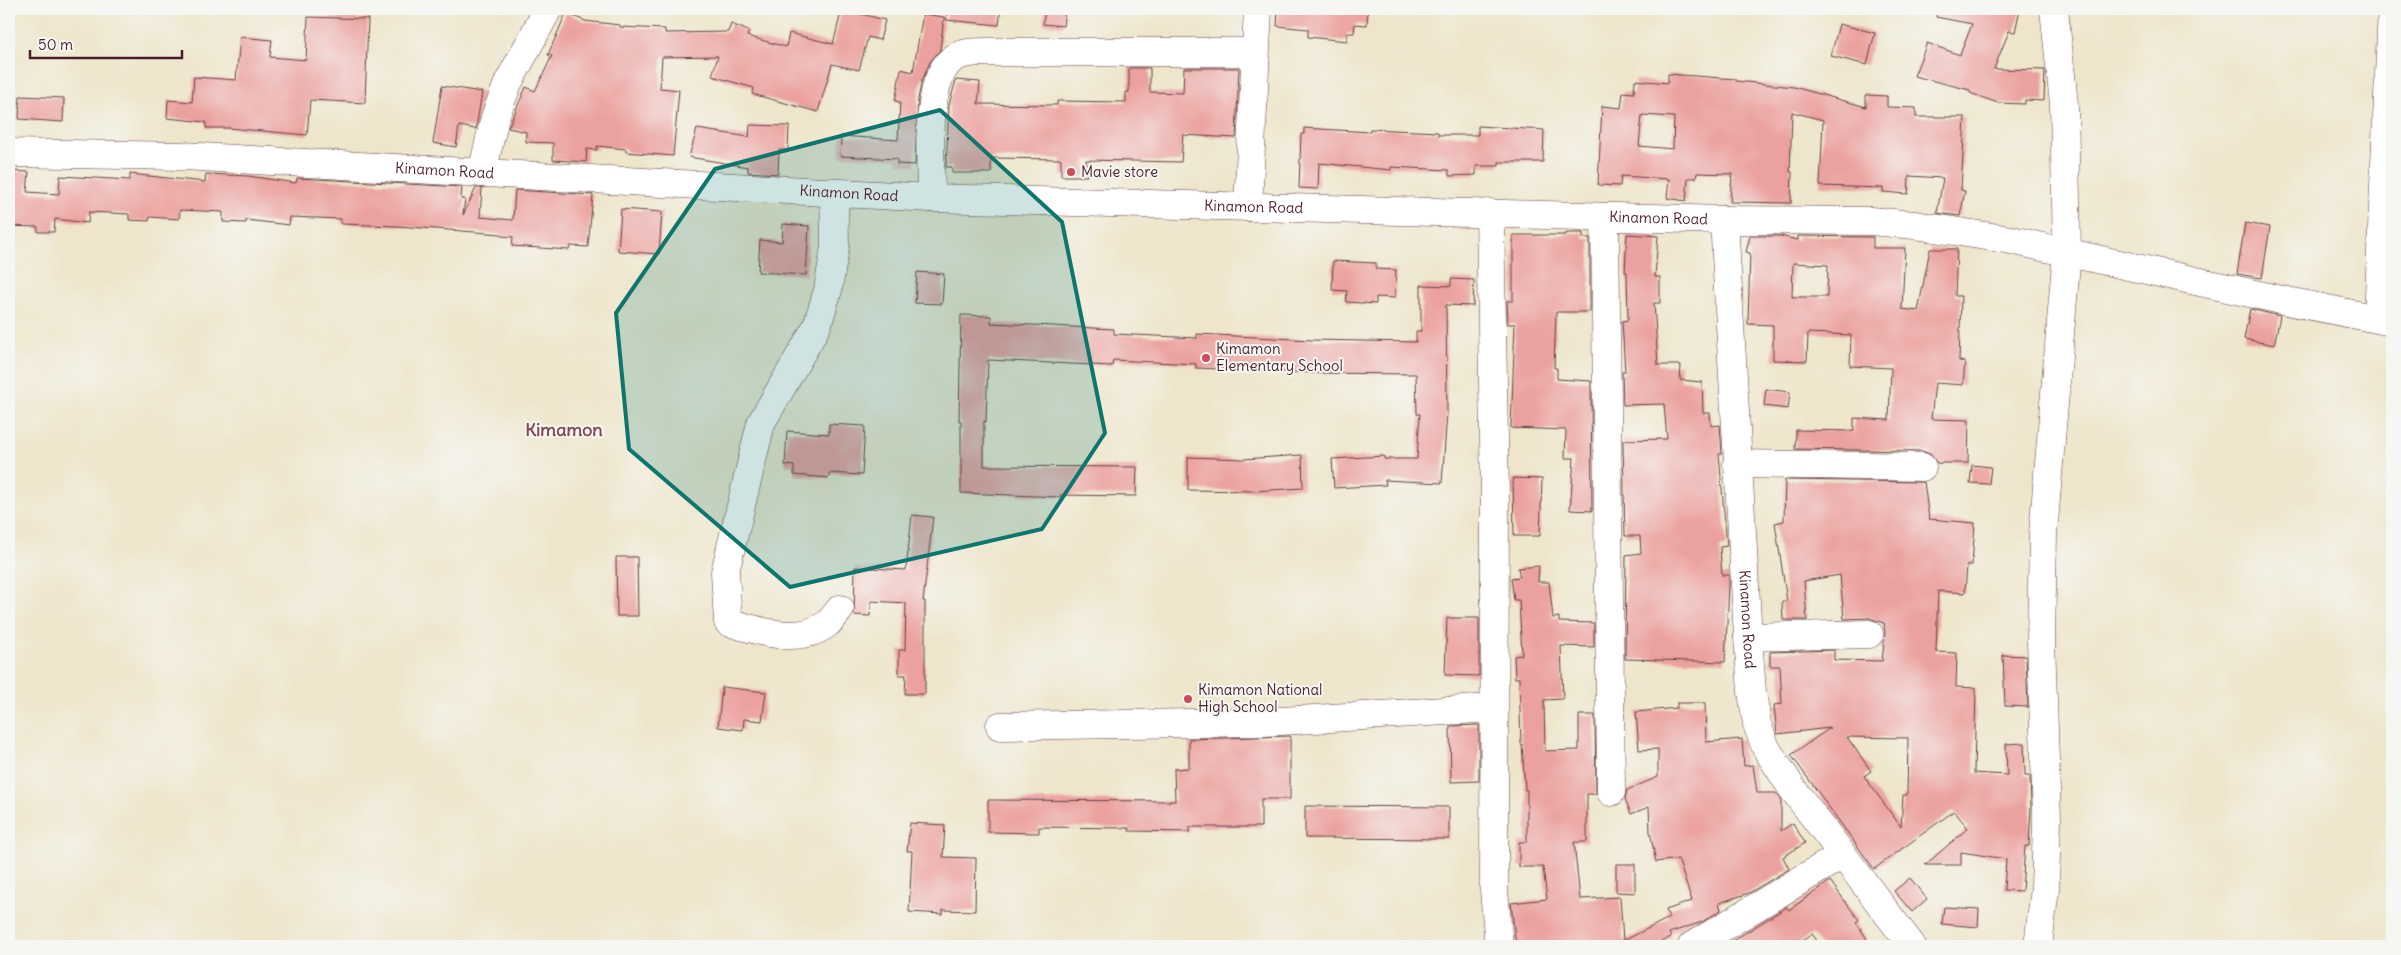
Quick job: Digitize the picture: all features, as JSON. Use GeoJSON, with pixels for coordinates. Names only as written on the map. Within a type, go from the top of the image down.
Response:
{"type":"FeatureCollection","features":[{"type":"Feature","properties":{"kind":"street"},"geometry":{"type":"LineString","coordinates":[[482,173],[495,117],[508,82],[548,9]]}},
{"type":"Feature","properties":{"kind":"street"},"geometry":{"type":"LineString","coordinates":[[1248,207],[1254,52],[1258,9]]}},
{"type":"Feature","properties":{"kind":"street"},"geometry":{"type":"LineString","coordinates":[[2038,946],[2045,888],[2047,820],[2041,640],[2043,534],[2066,251],[2064,104],[2054,9]]}},
{"type":"Feature","properties":{"kind":"street"},"geometry":{"type":"LineString","coordinates":[[1724,220],[1871,222],[1915,225],[2011,240],[2066,251],[2276,299],[2385,320],[2392,9]]}},
{"type":"Feature","properties":{"kind":"street"},"geometry":{"type":"LineString","coordinates":[[931,198],[932,108],[936,87],[943,69],[955,57],[972,53],[998,52],[1254,52]]}},
{"type":"Feature","properties":{"kind":"street","name":"Kinamon Road"},"geometry":{"type":"LineString","coordinates":[[9,153],[183,156],[931,198],[1724,220],[1748,636],[1752,692],[1757,724],[1766,748],[1792,788],[1912,946]]}},
{"type":"Feature","properties":{"kind":"street"},"geometry":{"type":"LineString","coordinates":[[834,192],[834,247],[828,290],[817,326],[761,424],[727,563],[725,594],[728,622],[777,634],[813,631],[827,624],[840,609]]}},
{"type":"Feature","properties":{"kind":"street"},"geometry":{"type":"LineString","coordinates":[[1490,213],[1495,494],[1494,890],[1499,946]]}},
{"type":"Feature","properties":{"kind":"street"},"geometry":{"type":"LineString","coordinates":[[1605,216],[1611,792]]}},
{"type":"Feature","properties":{"kind":"street"},"geometry":{"type":"LineString","coordinates":[[1738,464],[1922,467]]}},
{"type":"Feature","properties":{"kind":"street"},"geometry":{"type":"LineString","coordinates":[[1748,636],[1870,634]]}},
{"type":"Feature","properties":{"kind":"street"},"geometry":{"type":"LineString","coordinates":[[1000,726],[1265,722],[1494,708]]}},
{"type":"Feature","properties":{"kind":"street"},"geometry":{"type":"LineString","coordinates":[[1692,946],[1842,855]]}},
{"type":"Feature","properties":{"kind":"highlighted area"},"geometry":{"type":"Polygon","coordinates":[[[940,110],[1062,222],[1105,433],[1042,529],[790,587],[629,449],[616,313],[715,169],[940,110]]]}},
{"type":"Feature","properties":{"kind":"building"},"geometry":{"type":"Polygon","coordinates":[[[842,9],[885,20],[880,40],[868,37],[859,70],[832,64],[818,112],[752,94],[754,88],[712,76],[718,56],[662,57],[660,88],[679,90],[673,156],[626,152],[626,149],[597,146],[597,150],[587,149],[586,162],[553,160],[553,143],[526,142],[526,132],[508,128],[526,87],[535,91],[552,56],[548,55],[566,13],[585,21],[620,25],[620,27],[665,29],[665,33],[728,32],[731,24],[749,31],[747,36],[786,47],[789,33],[833,44],[842,9]]]}},
{"type":"Feature","properties":{"kind":"building"},"geometry":{"type":"Polygon","coordinates":[[[947,9],[1001,9],[999,25],[946,20],[947,9]]]}},
{"type":"Feature","properties":{"kind":"building"},"geometry":{"type":"Polygon","coordinates":[[[1045,9],[1065,9],[1063,26],[1043,24],[1045,9]]]}},
{"type":"Feature","properties":{"kind":"building"},"geometry":{"type":"Polygon","coordinates":[[[1278,9],[1368,9],[1367,25],[1355,24],[1354,33],[1347,33],[1347,41],[1308,37],[1308,29],[1277,26],[1278,9]]]}},
{"type":"Feature","properties":{"kind":"building"},"geometry":{"type":"Polygon","coordinates":[[[1937,9],[2020,9],[2015,32],[2009,31],[1994,69],[2045,70],[2044,101],[2025,100],[2025,104],[1998,103],[1970,93],[1970,90],[1914,76],[1927,43],[1960,55],[1972,24],[1936,17],[1937,9]]]}},
{"type":"Feature","properties":{"kind":"building"},"geometry":{"type":"Polygon","coordinates":[[[923,14],[944,17],[940,50],[930,62],[922,80],[918,99],[915,165],[897,164],[897,159],[840,156],[841,136],[898,140],[900,102],[895,101],[901,69],[913,72],[923,14]]]}},
{"type":"Feature","properties":{"kind":"building"},"geometry":{"type":"Polygon","coordinates":[[[308,17],[368,19],[365,103],[310,100],[307,135],[228,128],[206,128],[206,122],[167,118],[168,100],[192,102],[194,77],[236,80],[240,37],[272,40],[270,57],[306,60],[308,17]]]}},
{"type":"Feature","properties":{"kind":"building"},"geometry":{"type":"Polygon","coordinates":[[[1839,24],[1875,33],[1867,65],[1831,56],[1839,24]]]}},
{"type":"Feature","properties":{"kind":"building"},"geometry":{"type":"Polygon","coordinates":[[[1129,68],[1150,68],[1150,92],[1183,93],[1184,68],[1239,68],[1236,138],[1183,135],[1181,162],[1086,160],[1087,176],[1061,176],[1061,159],[991,158],[991,173],[952,173],[952,167],[946,167],[949,105],[956,80],[980,82],[978,104],[1057,105],[1057,101],[1126,102],[1126,92],[1129,92],[1129,68]]]}},
{"type":"Feature","properties":{"kind":"building"},"geometry":{"type":"Polygon","coordinates":[[[1668,74],[1736,79],[1736,81],[1794,87],[1866,107],[1866,95],[1887,96],[1887,107],[1916,108],[1916,117],[1965,117],[1961,190],[1965,191],[1960,216],[1937,213],[1943,178],[1909,176],[1908,194],[1883,192],[1883,188],[1820,186],[1823,120],[1792,112],[1791,203],[1730,202],[1732,174],[1697,173],[1696,178],[1688,178],[1686,201],[1667,198],[1669,179],[1621,176],[1620,186],[1598,185],[1602,106],[1621,108],[1623,92],[1634,93],[1635,80],[1668,83],[1668,74]],[[1642,115],[1639,146],[1673,149],[1674,117],[1642,115]]]}},
{"type":"Feature","properties":{"kind":"building"},"geometry":{"type":"Polygon","coordinates":[[[442,86],[482,92],[476,129],[459,126],[456,147],[433,143],[442,86]]]}},
{"type":"Feature","properties":{"kind":"building"},"geometry":{"type":"Polygon","coordinates":[[[20,96],[64,98],[63,122],[19,119],[20,96]]]}},
{"type":"Feature","properties":{"kind":"building"},"geometry":{"type":"Polygon","coordinates":[[[750,125],[789,126],[788,150],[779,150],[778,174],[748,172],[748,167],[689,157],[697,129],[749,137],[750,125]]]}},
{"type":"Feature","properties":{"kind":"building"},"geometry":{"type":"Polygon","coordinates":[[[1478,126],[1544,130],[1543,162],[1499,162],[1499,166],[1476,166],[1476,175],[1449,176],[1449,170],[1391,167],[1391,170],[1319,163],[1318,189],[1299,188],[1301,134],[1304,134],[1304,128],[1370,132],[1370,129],[1438,132],[1438,135],[1478,135],[1478,126]]]}},
{"type":"Feature","properties":{"kind":"building"},"geometry":{"type":"Polygon","coordinates":[[[10,171],[29,172],[27,192],[59,194],[60,176],[130,180],[130,174],[205,182],[206,174],[248,176],[296,183],[297,178],[462,187],[461,199],[465,199],[463,215],[476,188],[482,188],[480,217],[513,220],[515,190],[593,195],[588,247],[571,246],[569,250],[512,246],[513,237],[501,236],[501,234],[341,224],[341,219],[290,217],[289,225],[246,220],[246,223],[223,222],[223,212],[180,210],[179,219],[150,217],[149,221],[129,220],[129,214],[89,212],[88,223],[55,219],[54,232],[38,232],[38,227],[9,226],[10,171]]]}},
{"type":"Feature","properties":{"kind":"building"},"geometry":{"type":"Polygon","coordinates":[[[621,209],[662,212],[659,254],[618,251],[621,209]]]}},
{"type":"Feature","properties":{"kind":"building"},"geometry":{"type":"Polygon","coordinates":[[[2245,223],[2270,227],[2262,278],[2237,274],[2245,223]]]}},
{"type":"Feature","properties":{"kind":"building"},"geometry":{"type":"Polygon","coordinates":[[[783,224],[809,226],[806,275],[758,272],[760,240],[782,242],[783,224]]]}},
{"type":"Feature","properties":{"kind":"building"},"geometry":{"type":"Polygon","coordinates":[[[1566,233],[1583,233],[1583,238],[1590,238],[1590,312],[1556,312],[1554,368],[1557,368],[1557,379],[1591,381],[1592,511],[1570,510],[1574,458],[1565,458],[1566,430],[1511,428],[1515,324],[1508,324],[1507,301],[1513,301],[1513,235],[1566,235],[1566,233]]]}},
{"type":"Feature","properties":{"kind":"building"},"geometry":{"type":"Polygon","coordinates":[[[1627,234],[1658,236],[1655,277],[1660,277],[1660,303],[1654,303],[1658,365],[1681,365],[1680,380],[1702,382],[1703,413],[1710,413],[1711,426],[1720,425],[1722,454],[1719,454],[1727,546],[1720,547],[1722,575],[1729,575],[1725,662],[1625,659],[1626,555],[1641,553],[1640,536],[1625,536],[1623,440],[1667,439],[1664,404],[1623,405],[1622,372],[1625,372],[1622,321],[1628,320],[1627,272],[1625,272],[1627,234]]]}},
{"type":"Feature","properties":{"kind":"building"},"geometry":{"type":"Polygon","coordinates":[[[1750,236],[1780,236],[1798,240],[1798,236],[1873,237],[1873,248],[1905,248],[1902,309],[1918,311],[1930,249],[1957,249],[1955,296],[1961,296],[1959,361],[1965,362],[1963,385],[1935,383],[1931,419],[1969,420],[1968,463],[1937,463],[1930,454],[1922,451],[1795,449],[1796,430],[1854,431],[1854,418],[1889,420],[1891,368],[1850,366],[1851,335],[1808,333],[1807,361],[1773,360],[1773,325],[1748,324],[1750,253],[1746,252],[1750,236]],[[1793,263],[1792,297],[1827,297],[1828,265],[1793,263]]]}},
{"type":"Feature","properties":{"kind":"building"},"geometry":{"type":"Polygon","coordinates":[[[1333,261],[1376,263],[1376,269],[1396,270],[1395,298],[1376,297],[1376,304],[1346,302],[1347,291],[1332,290],[1333,261]]]}},
{"type":"Feature","properties":{"kind":"building"},"geometry":{"type":"Polygon","coordinates":[[[917,272],[944,274],[942,304],[915,303],[917,272]]]}},
{"type":"Feature","properties":{"kind":"building"},"geometry":{"type":"Polygon","coordinates":[[[1451,279],[1474,280],[1473,306],[1446,305],[1447,413],[1442,483],[1385,480],[1386,485],[1334,488],[1332,459],[1384,456],[1384,459],[1417,459],[1420,414],[1417,414],[1416,374],[1316,373],[1196,368],[1196,364],[1113,360],[1112,366],[988,360],[986,422],[984,421],[984,466],[1137,467],[1136,496],[1060,495],[1060,497],[961,493],[961,421],[959,421],[961,315],[991,316],[991,323],[1114,329],[1114,334],[1197,338],[1197,334],[1312,340],[1416,342],[1416,331],[1421,331],[1421,285],[1451,286],[1451,279]]]}},
{"type":"Feature","properties":{"kind":"building"},"geometry":{"type":"Polygon","coordinates":[[[2250,309],[2280,316],[2274,345],[2244,339],[2250,309]]]}},
{"type":"Feature","properties":{"kind":"building"},"geometry":{"type":"Polygon","coordinates":[[[1766,389],[1790,392],[1788,409],[1764,406],[1766,389]]]}},
{"type":"Feature","properties":{"kind":"building"},"geometry":{"type":"Polygon","coordinates":[[[829,424],[865,426],[862,475],[829,473],[829,478],[794,475],[794,466],[785,465],[787,431],[829,434],[829,424]]]}},
{"type":"Feature","properties":{"kind":"building"},"geometry":{"type":"Polygon","coordinates":[[[1302,455],[1303,488],[1254,491],[1188,490],[1188,457],[1244,459],[1302,455]]]}},
{"type":"Feature","properties":{"kind":"building"},"geometry":{"type":"Polygon","coordinates":[[[1972,465],[1991,467],[1989,484],[1970,483],[1972,465]]]}},
{"type":"Feature","properties":{"kind":"building"},"geometry":{"type":"Polygon","coordinates":[[[1513,478],[1542,479],[1540,536],[1514,536],[1513,478]]]}},
{"type":"Feature","properties":{"kind":"building"},"geometry":{"type":"Polygon","coordinates":[[[1785,480],[1924,482],[1929,519],[1975,523],[1972,565],[1967,565],[1965,593],[1938,591],[1936,652],[1957,653],[1956,687],[1976,688],[1974,773],[2007,775],[2006,744],[2024,743],[2025,776],[2030,776],[2031,806],[2029,846],[2025,846],[2022,891],[2004,890],[2006,859],[1961,852],[1961,865],[1925,865],[1968,828],[1954,811],[1874,869],[1791,755],[1830,728],[1777,734],[1774,705],[1782,704],[1780,666],[1770,666],[1770,652],[1834,650],[1834,660],[1882,661],[1885,634],[1884,623],[1869,618],[1844,619],[1840,575],[1804,581],[1807,620],[1783,620],[1782,601],[1787,601],[1775,523],[1784,521],[1785,480]],[[1847,737],[1871,771],[1864,776],[1901,827],[1903,795],[1907,795],[1908,738],[1847,737]]]}},
{"type":"Feature","properties":{"kind":"building"},"geometry":{"type":"Polygon","coordinates":[[[912,515],[933,517],[923,601],[925,601],[925,694],[905,694],[906,675],[899,675],[899,650],[905,650],[906,603],[871,601],[870,616],[854,615],[855,567],[906,570],[912,515]]]}},
{"type":"Feature","properties":{"kind":"building"},"geometry":{"type":"Polygon","coordinates":[[[616,557],[637,557],[638,616],[617,616],[616,557]]]}},
{"type":"Feature","properties":{"kind":"building"},"geometry":{"type":"Polygon","coordinates":[[[1539,566],[1538,582],[1549,582],[1553,618],[1559,617],[1559,622],[1594,623],[1594,647],[1561,646],[1563,699],[1544,700],[1545,751],[1579,750],[1579,715],[1595,715],[1596,794],[1587,794],[1587,842],[1574,842],[1580,899],[1620,897],[1623,941],[1669,918],[1666,910],[1692,901],[1678,859],[1656,862],[1650,832],[1649,807],[1631,814],[1625,799],[1627,790],[1658,777],[1658,749],[1639,750],[1636,712],[1677,708],[1677,703],[1705,703],[1706,742],[1742,739],[1744,766],[1753,765],[1757,793],[1776,793],[1781,799],[1781,831],[1793,823],[1805,843],[1783,857],[1789,869],[1749,893],[1719,903],[1721,910],[1702,922],[1669,933],[1671,937],[1653,946],[1516,946],[1511,903],[1547,899],[1543,867],[1519,867],[1519,842],[1527,842],[1527,790],[1525,790],[1521,744],[1519,678],[1515,678],[1514,656],[1522,655],[1519,600],[1514,600],[1511,578],[1520,577],[1518,568],[1539,566]]]}},
{"type":"Feature","properties":{"kind":"building"},"geometry":{"type":"Polygon","coordinates":[[[1447,618],[1479,618],[1479,676],[1445,675],[1447,618]]]}},
{"type":"Feature","properties":{"kind":"building"},"geometry":{"type":"Polygon","coordinates":[[[2003,655],[2026,656],[2028,707],[2005,706],[2003,655]]]}},
{"type":"Feature","properties":{"kind":"building"},"geometry":{"type":"Polygon","coordinates":[[[722,687],[766,692],[762,721],[744,719],[743,730],[718,727],[722,687]]]}},
{"type":"Feature","properties":{"kind":"building"},"geometry":{"type":"Polygon","coordinates":[[[1479,725],[1479,781],[1451,782],[1450,726],[1479,725]]]}},
{"type":"Feature","properties":{"kind":"building"},"geometry":{"type":"Polygon","coordinates":[[[1290,736],[1290,799],[1261,799],[1261,827],[1190,827],[1190,832],[1129,831],[1129,828],[1039,827],[1039,833],[988,832],[988,800],[1175,801],[1174,769],[1189,768],[1189,739],[1290,736]]]}},
{"type":"Feature","properties":{"kind":"building"},"geometry":{"type":"Polygon","coordinates":[[[1305,806],[1449,807],[1449,839],[1305,838],[1305,806]]]}},
{"type":"Feature","properties":{"kind":"building"},"geometry":{"type":"Polygon","coordinates":[[[910,823],[945,825],[943,857],[976,858],[975,911],[943,910],[943,914],[909,912],[912,851],[907,851],[910,823]]]}},
{"type":"Feature","properties":{"kind":"building"},"geometry":{"type":"Polygon","coordinates":[[[1616,864],[1635,864],[1635,893],[1616,892],[1616,864]]]}},
{"type":"Feature","properties":{"kind":"building"},"geometry":{"type":"Polygon","coordinates":[[[1910,878],[1927,899],[1912,912],[1894,891],[1910,878]]]}},
{"type":"Feature","properties":{"kind":"building"},"geometry":{"type":"Polygon","coordinates":[[[1830,881],[1859,920],[1856,922],[1867,939],[1857,946],[1821,946],[1812,934],[1794,946],[1724,946],[1787,907],[1789,910],[1830,881]]]}},
{"type":"Feature","properties":{"kind":"building"},"geometry":{"type":"Polygon","coordinates":[[[1944,907],[1979,909],[1978,927],[1942,924],[1944,907]]]}},
{"type":"Feature","properties":{"kind":"place","name":"Mavie store"},"geometry":{"type":"Point","coordinates":[1071,172]}},
{"type":"Feature","properties":{"kind":"place","name":"Kimamon Elementary School"},"geometry":{"type":"Point","coordinates":[1206,358]}},
{"type":"Feature","properties":{"kind":"place","name":"Kimamon National High School"},"geometry":{"type":"Point","coordinates":[1188,699]}},
{"type":"Feature","properties":{"kind":"district","name":"Kimamon"},"geometry":{"type":"Point","coordinates":[564,430]}}]}
